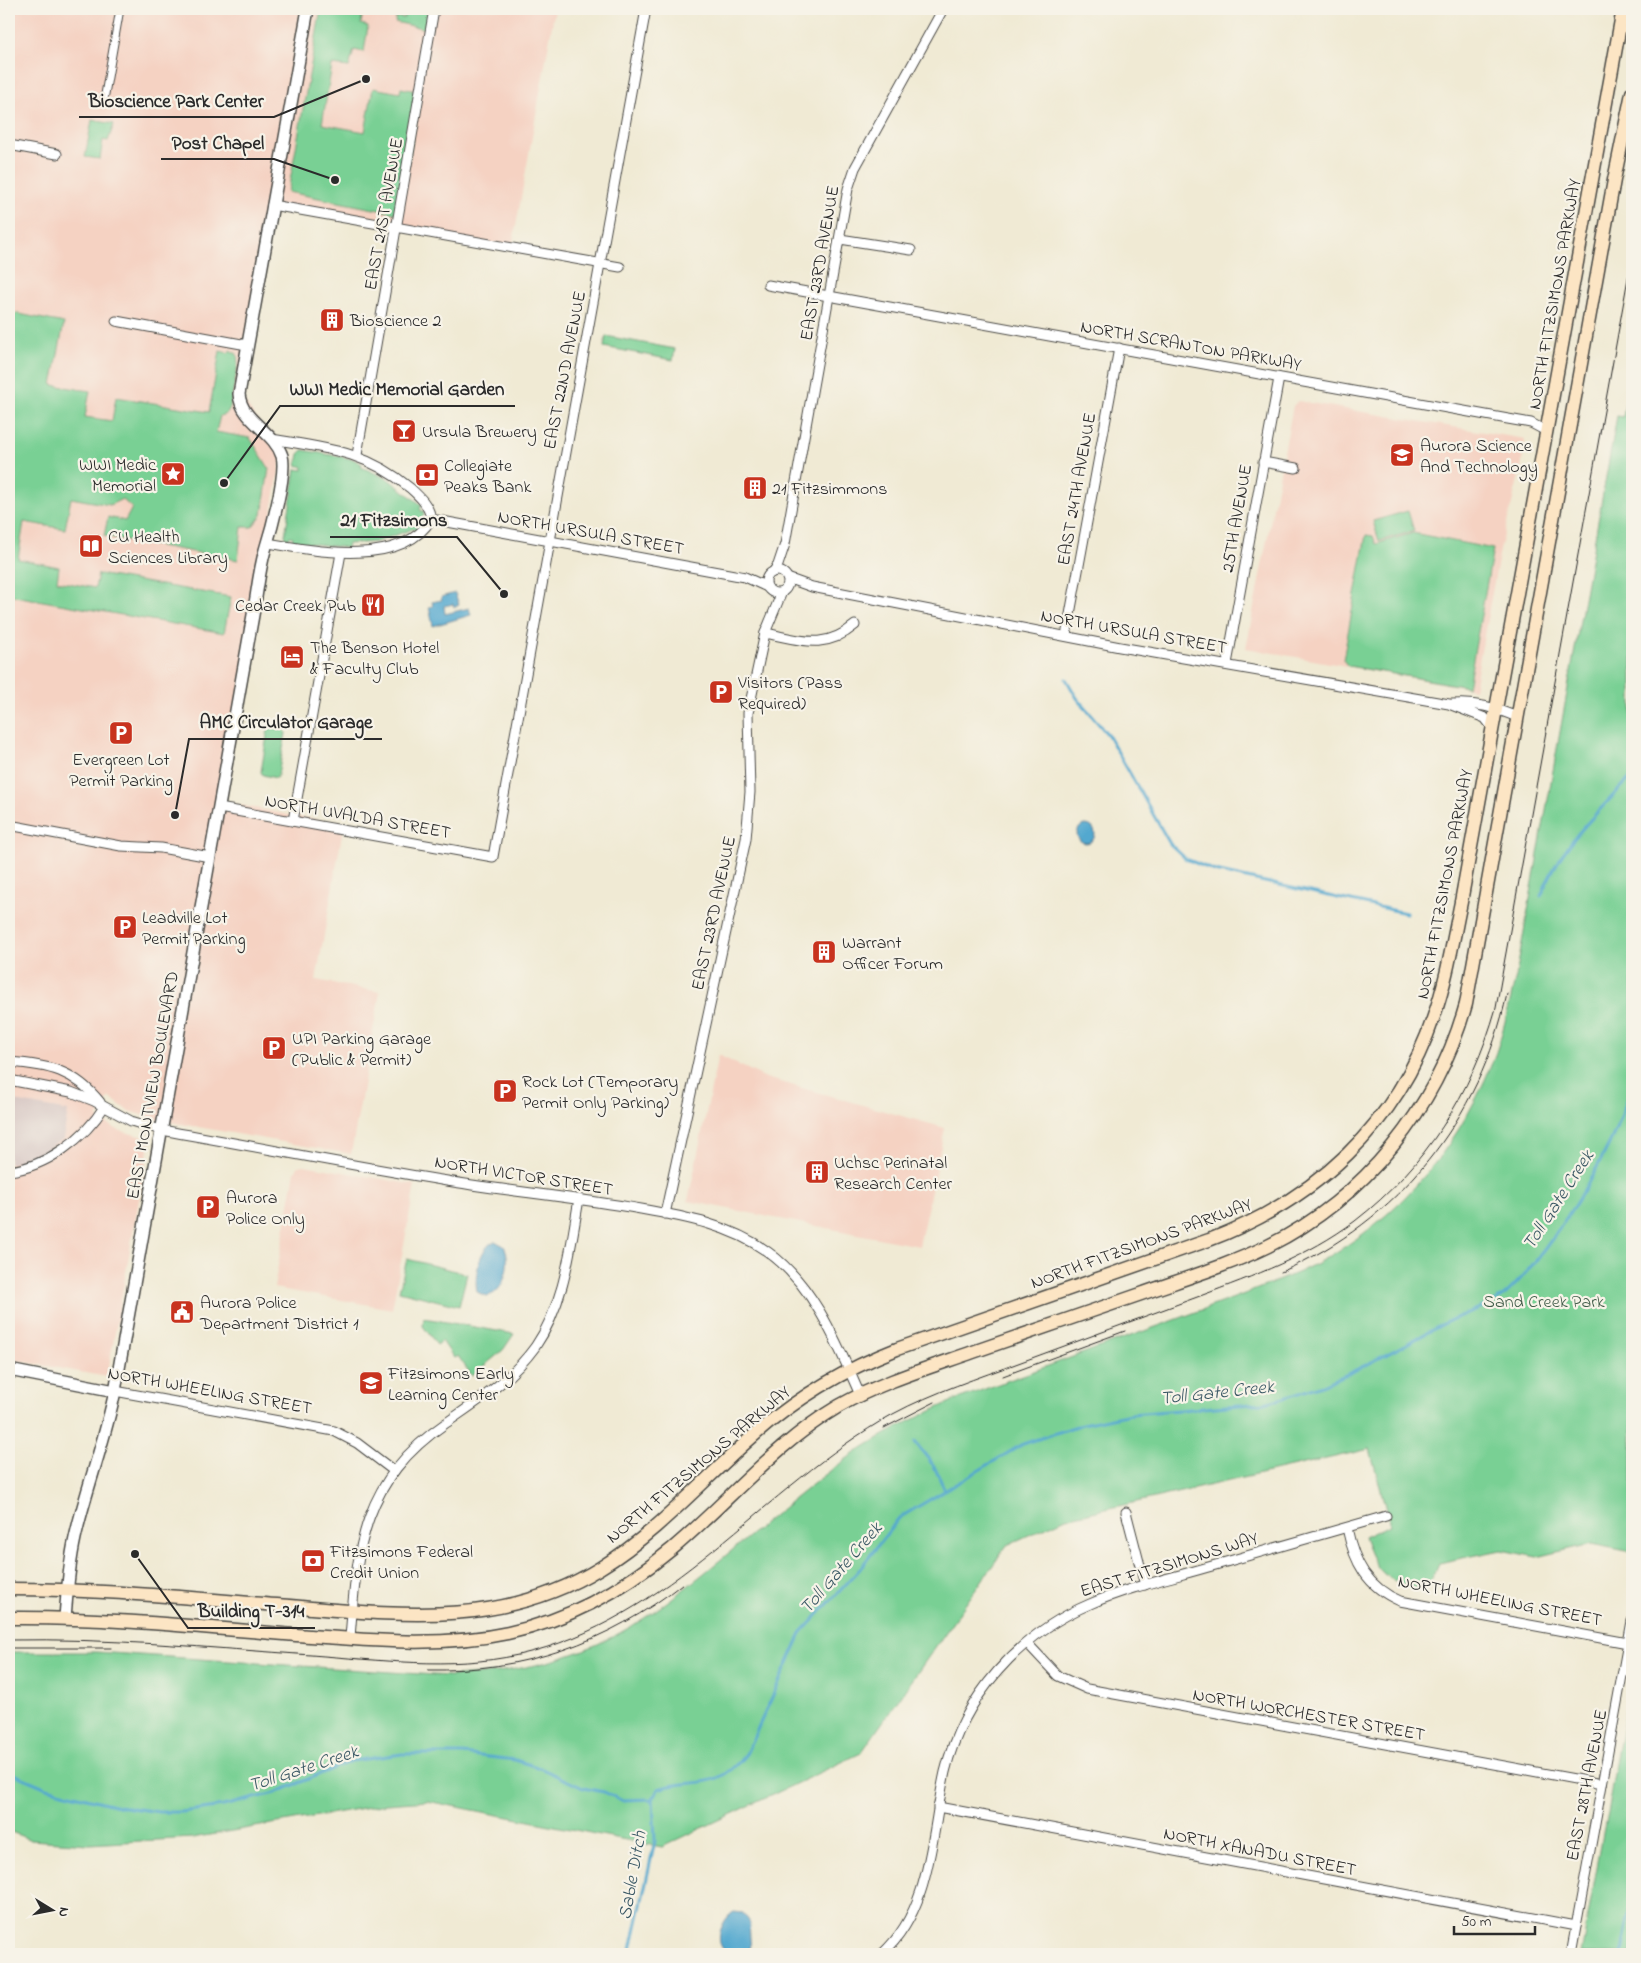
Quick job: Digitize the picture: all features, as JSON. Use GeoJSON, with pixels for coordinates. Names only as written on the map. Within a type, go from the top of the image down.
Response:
{"type":"FeatureCollection","features":[{"type":"Feature","properties":{"kind":"main road","name":"NORTH FITZSIMONS PARKWAY"},"geometry":{"type":"LineString","coordinates":[[9,1589],[67,1589],[415,1616],[478,1611],[538,1598],[600,1569],[639,1540],[776,1417],[798,1400],[849,1369],[897,1349],[1209,1240],[1246,1225],[1279,1208],[1302,1193],[1343,1159],[1377,1120],[1403,1083],[1416,1060],[1434,1018],[1455,932],[1623,9]]}},
{"type":"Feature","properties":{"kind":"main road"},"geometry":{"type":"LineString","coordinates":[[9,1618],[65,1618],[415,1642],[462,1640],[527,1628],[573,1612],[613,1592],[644,1571],[673,1548],[788,1442],[814,1422],[860,1395],[906,1375],[1240,1258],[1294,1232],[1333,1204],[1362,1179],[1399,1137],[1427,1097],[1441,1072],[1460,1025],[1473,970],[1614,180],[1632,93]]}},
{"type":"Feature","properties":{"kind":"street"},"geometry":{"type":"LineString","coordinates":[[104,100],[120,9]]}},
{"type":"Feature","properties":{"kind":"street","name":"EAST MONTVIEW BOULEVARD"},"geometry":{"type":"LineString","coordinates":[[65,1618],[67,1589],[78,1527],[104,1443],[116,1391],[252,615],[284,465],[280,453],[271,439],[246,413],[240,401],[239,390],[308,9]]}},
{"type":"Feature","properties":{"kind":"street","name":"EAST 21ST AVENUE"},"geometry":{"type":"LineString","coordinates":[[357,455],[434,9]]}},
{"type":"Feature","properties":{"kind":"street","name":"EAST 22ND AVENUE"},"geometry":{"type":"LineString","coordinates":[[493,856],[646,9]]}},
{"type":"Feature","properties":{"kind":"street","name":"EAST 23RD AVENUE"},"geometry":{"type":"LineString","coordinates":[[771,573],[778,566],[785,544],[848,189],[855,168],[941,9]]}},
{"type":"Feature","properties":{"kind":"street"},"geometry":{"type":"LineString","coordinates":[[9,145],[57,154]]}},
{"type":"Feature","properties":{"kind":"street"},"geometry":{"type":"LineString","coordinates":[[272,205],[620,267]]}},
{"type":"Feature","properties":{"kind":"street"},"geometry":{"type":"LineString","coordinates":[[840,239],[911,250]]}},
{"type":"Feature","properties":{"kind":"street","name":"NORTH SCRANTON PARKWAY"},"geometry":{"type":"LineString","coordinates":[[768,285],[1532,424],[1546,431]]}},
{"type":"Feature","properties":{"kind":"street"},"geometry":{"type":"LineString","coordinates":[[116,321],[247,345]]}},
{"type":"Feature","properties":{"kind":"street","name":"EAST 24TH AVENUE"},"geometry":{"type":"LineString","coordinates":[[1066,636],[1119,348]]}},
{"type":"Feature","properties":{"kind":"street","name":"25TH AVENUE"},"geometry":{"type":"LineString","coordinates":[[1227,664],[1279,378]]}},
{"type":"Feature","properties":{"kind":"street"},"geometry":{"type":"LineString","coordinates":[[268,543],[315,551],[355,553],[395,546],[424,530],[431,519],[429,510],[417,494],[391,474],[357,455],[271,439]]}},
{"type":"Feature","properties":{"kind":"street"},"geometry":{"type":"LineString","coordinates":[[1263,462],[1296,468]]}},
{"type":"Feature","properties":{"kind":"street","name":"NORTH URSULA STREET"},"geometry":{"type":"LineString","coordinates":[[431,519],[549,542],[745,576],[771,573]]}},
{"type":"Feature","properties":{"kind":"street","name":"EAST 23RD AVENUE"},"geometry":{"type":"LineString","coordinates":[[785,544],[786,577]]}},
{"type":"Feature","properties":{"kind":"street"},"geometry":{"type":"LineString","coordinates":[[293,821],[340,553]]}},
{"type":"Feature","properties":{"kind":"street"},"geometry":{"type":"LineString","coordinates":[[780,572],[786,577],[787,585],[783,591],[774,593],[768,588],[766,581],[771,573],[780,572]]}},
{"type":"Feature","properties":{"kind":"street","name":"NORTH URSULA STREET"},"geometry":{"type":"LineString","coordinates":[[745,576],[768,588]]}},
{"type":"Feature","properties":{"kind":"street","name":"NORTH URSULA STREET"},"geometry":{"type":"LineString","coordinates":[[786,577],[812,587],[1066,636],[1451,704],[1485,718],[1492,727]]}},
{"type":"Feature","properties":{"kind":"street","name":"NORTH URSULA STREET"},"geometry":{"type":"LineString","coordinates":[[783,591],[812,587]]}},
{"type":"Feature","properties":{"kind":"street","name":"EAST 23RD AVENUE"},"geometry":{"type":"LineString","coordinates":[[768,588],[770,618]]}},
{"type":"Feature","properties":{"kind":"street","name":"EAST 23RD AVENUE"},"geometry":{"type":"LineString","coordinates":[[665,1214],[746,839],[751,778],[748,713],[765,633],[783,591]]}},
{"type":"Feature","properties":{"kind":"street"},"geometry":{"type":"LineString","coordinates":[[765,633],[820,642],[835,638],[855,625]]}},
{"type":"Feature","properties":{"kind":"street","name":"NORTH URSULA STREET"},"geometry":{"type":"LineString","coordinates":[[1451,704],[1472,702],[1495,708],[1517,717]]}},
{"type":"Feature","properties":{"kind":"street","name":"NORTH UVALDA STREET"},"geometry":{"type":"LineString","coordinates":[[218,808],[493,856]]}},
{"type":"Feature","properties":{"kind":"street"},"geometry":{"type":"LineString","coordinates":[[9,825],[121,846],[161,848],[210,857]]}},
{"type":"Feature","properties":{"kind":"street","name":"NORTH VICTOR STREET"},"geometry":{"type":"LineString","coordinates":[[9,1062],[41,1066],[72,1076],[86,1086],[104,1106]]}},
{"type":"Feature","properties":{"kind":"street","name":"NORTH VICTOR STREET"},"geometry":{"type":"LineString","coordinates":[[9,1080],[70,1092],[104,1106],[131,1121],[161,1130],[451,1181],[580,1199],[665,1214],[706,1222],[734,1232],[780,1261],[794,1276],[816,1308],[849,1369],[860,1395]]}},
{"type":"Feature","properties":{"kind":"street"},"geometry":{"type":"LineString","coordinates":[[9,1171],[31,1166],[60,1149],[87,1129],[104,1106]]}},
{"type":"Feature","properties":{"kind":"street"},"geometry":{"type":"LineString","coordinates":[[350,1638],[359,1556],[366,1523],[376,1500],[394,1471],[416,1446],[504,1381],[536,1345],[559,1298],[580,1199]]}},
{"type":"Feature","properties":{"kind":"street","name":"NORTH WHEELING STREET"},"geometry":{"type":"LineString","coordinates":[[9,1370],[337,1432],[362,1446],[394,1471]]}},
{"type":"Feature","properties":{"kind":"street"},"geometry":{"type":"LineString","coordinates":[[1126,1512],[1145,1585]]}},
{"type":"Feature","properties":{"kind":"street","name":"EAST FITZSIMONS WAY"},"geometry":{"type":"LineString","coordinates":[[882,1954],[898,1938],[909,1922],[918,1899],[948,1760],[967,1715],[993,1677],[1027,1643],[1072,1612],[1145,1585],[1386,1516]]}},
{"type":"Feature","properties":{"kind":"street","name":"NORTH WHEELING STREET"},"geometry":{"type":"LineString","coordinates":[[1347,1528],[1350,1546],[1363,1573],[1374,1586],[1400,1601],[1628,1643]]}},
{"type":"Feature","properties":{"kind":"street","name":"EAST 28TH AVENUE"},"geometry":{"type":"LineString","coordinates":[[1571,1954],[1632,1621]]}},
{"type":"Feature","properties":{"kind":"street","name":"NORTH WORCHESTER STREET"},"geometry":{"type":"LineString","coordinates":[[1027,1643],[1058,1676],[1087,1689],[1602,1784]]}},
{"type":"Feature","properties":{"kind":"street","name":"NORTH XANADU STREET"},"geometry":{"type":"LineString","coordinates":[[938,1807],[1576,1926]]}},
{"type":"Feature","properties":{"kind":"shaded area"},"geometry":{"type":"Polygon","coordinates":[[[9,9],[555,9],[512,248],[272,205],[239,394],[282,455],[220,801],[298,817],[344,823],[316,980],[380,992],[351,1154],[153,1119],[127,1110],[109,1097],[97,1118],[118,1130],[150,1139],[107,1377],[9,1359],[9,9]]]}},
{"type":"Feature","properties":{"kind":"shaded area"},"geometry":{"type":"Polygon","coordinates":[[[1298,401],[1525,439],[1521,468],[1500,550],[1474,689],[1246,648],[1293,406],[1298,401]]]}},
{"type":"Feature","properties":{"kind":"shaded area"},"geometry":{"type":"Polygon","coordinates":[[[718,1055],[766,1078],[945,1128],[919,1246],[688,1201],[718,1055]]]}},
{"type":"Feature","properties":{"kind":"shaded area"},"geometry":{"type":"Polygon","coordinates":[[[9,1100],[68,1111],[63,1139],[34,1157],[9,1164],[9,1100]]]}},
{"type":"Feature","properties":{"kind":"shaded area"},"geometry":{"type":"Polygon","coordinates":[[[304,1165],[415,1185],[392,1309],[274,1288],[295,1171],[299,1166],[304,1165]]]}},
{"type":"Feature","properties":{"kind":"green space"},"geometry":{"type":"Polygon","coordinates":[[[321,9],[363,10],[361,24],[368,26],[364,52],[354,50],[349,67],[332,65],[322,124],[365,132],[373,88],[400,93],[401,88],[421,92],[399,214],[288,192],[321,9]]]}},
{"type":"Feature","properties":{"kind":"green space"},"geometry":{"type":"Polygon","coordinates":[[[405,9],[434,9],[431,30],[395,22],[396,17],[404,18],[405,9]]]}},
{"type":"Feature","properties":{"kind":"green space"},"geometry":{"type":"Polygon","coordinates":[[[92,120],[114,124],[108,141],[103,140],[100,159],[85,157],[92,120]]]}},
{"type":"Feature","properties":{"kind":"green space"},"geometry":{"type":"Polygon","coordinates":[[[9,312],[64,323],[52,385],[90,391],[85,417],[112,421],[116,397],[209,412],[220,351],[229,353],[230,350],[237,354],[238,364],[230,408],[226,414],[220,416],[216,432],[250,438],[269,468],[262,515],[252,527],[242,527],[238,560],[104,536],[108,517],[125,521],[132,508],[122,499],[110,505],[71,498],[65,529],[24,522],[18,559],[59,567],[57,581],[95,588],[98,574],[231,597],[224,633],[9,595],[9,312]]]}},
{"type":"Feature","properties":{"kind":"green space"},"geometry":{"type":"Polygon","coordinates":[[[606,336],[675,349],[673,360],[604,347],[606,336]]]}},
{"type":"Feature","properties":{"kind":"green space","name":"Sand Creek Park"},"geometry":{"type":"Polygon","coordinates":[[[1632,366],[1632,1552],[1591,1544],[1537,1557],[1501,1550],[1438,1563],[1426,1590],[1402,1584],[1393,1580],[1379,1569],[1364,1537],[1390,1525],[1370,1449],[1066,1518],[1007,1545],[861,1753],[662,1847],[427,1801],[386,1804],[192,1838],[89,1844],[31,1840],[9,1831],[9,1652],[96,1652],[449,1676],[527,1667],[565,1657],[616,1635],[657,1609],[818,1480],[863,1448],[893,1430],[955,1400],[1299,1272],[1331,1255],[1361,1235],[1390,1212],[1439,1158],[1459,1128],[1477,1096],[1492,1063],[1503,1031],[1516,976],[1617,416],[1623,417],[1632,366]]]}},
{"type":"Feature","properties":{"kind":"green space"},"geometry":{"type":"Polygon","coordinates":[[[303,450],[353,459],[362,464],[361,467],[388,479],[423,506],[420,507],[421,511],[424,511],[422,524],[419,523],[417,526],[419,528],[416,531],[413,529],[376,542],[348,544],[347,548],[292,541],[293,537],[290,536],[289,539],[286,538],[296,469],[303,470],[303,467],[297,465],[299,454],[303,450]]]}},
{"type":"Feature","properties":{"kind":"green space"},"geometry":{"type":"Polygon","coordinates":[[[1408,511],[1414,531],[1379,541],[1373,521],[1408,511]]]}},
{"type":"Feature","properties":{"kind":"green space"},"geometry":{"type":"Polygon","coordinates":[[[1413,533],[1493,549],[1468,687],[1348,666],[1343,660],[1366,535],[1373,536],[1376,544],[1413,533]]]}},
{"type":"Feature","properties":{"kind":"green space"},"geometry":{"type":"Polygon","coordinates":[[[271,727],[284,730],[286,733],[276,778],[263,775],[261,772],[268,730],[271,727]]]}},
{"type":"Feature","properties":{"kind":"green space"},"geometry":{"type":"Polygon","coordinates":[[[407,1259],[467,1274],[459,1306],[399,1291],[407,1259]]]}},
{"type":"Feature","properties":{"kind":"green space"},"geometry":{"type":"Polygon","coordinates":[[[424,1318],[514,1334],[503,1350],[472,1376],[458,1356],[454,1358],[442,1341],[437,1345],[423,1326],[424,1318]]]}},
{"type":"Feature","properties":{"kind":"green space"},"geometry":{"type":"Polygon","coordinates":[[[1632,1677],[1632,1954],[1581,1954],[1632,1677]]]}},
{"type":"Feature","properties":{"kind":"water"},"geometry":{"type":"Polygon","coordinates":[[[455,593],[459,605],[454,607],[453,604],[444,606],[445,614],[469,608],[471,615],[433,626],[429,607],[433,606],[432,602],[442,600],[441,597],[455,593]]]}},
{"type":"Feature","properties":{"kind":"water"},"geometry":{"type":"Polygon","coordinates":[[[1082,825],[1090,825],[1095,830],[1093,841],[1082,843],[1077,838],[1077,830],[1082,825]]]}},
{"type":"Feature","properties":{"kind":"water"},"geometry":{"type":"Polygon","coordinates":[[[495,1241],[504,1246],[507,1268],[498,1290],[486,1296],[477,1292],[477,1271],[485,1249],[495,1241]]]}},
{"type":"Feature","properties":{"kind":"water"},"geometry":{"type":"Polygon","coordinates":[[[734,1912],[743,1913],[749,1921],[751,1954],[727,1952],[720,1943],[720,1931],[726,1920],[734,1912]]]}},
{"type":"Feature","properties":{"kind":"waterway"},"geometry":{"type":"LineString","coordinates":[[1066,679],[1077,698],[1108,735],[1170,844],[1186,859],[1215,871],[1406,913]]}},
{"type":"Feature","properties":{"kind":"waterway"},"geometry":{"type":"LineString","coordinates":[[1541,896],[1549,877],[1569,845],[1632,776]]}},
{"type":"Feature","properties":{"kind":"waterway","name":"Toll Gate Creek"},"geometry":{"type":"LineString","coordinates":[[9,1772],[47,1788],[118,1806],[159,1812],[182,1812],[223,1806],[275,1793],[351,1761],[402,1754],[462,1754],[515,1760],[540,1768],[583,1788],[604,1792],[621,1800],[653,1799],[658,1789],[715,1779],[735,1766],[746,1754],[802,1632],[859,1570],[899,1518],[1023,1444],[1083,1424],[1131,1414],[1264,1403],[1289,1396],[1337,1379],[1451,1320],[1502,1297],[1525,1273],[1544,1249],[1564,1222],[1583,1191],[1601,1160],[1615,1130],[1626,1102],[1632,1078]]}},
{"type":"Feature","properties":{"kind":"waterway"},"geometry":{"type":"LineString","coordinates":[[915,1442],[934,1466],[945,1490]]}},
{"type":"Feature","properties":{"kind":"waterway","name":"Sable Ditch"},"geometry":{"type":"LineString","coordinates":[[630,1954],[655,1841],[653,1799]]}},
{"type":"Feature","properties":{"kind":"waterway"},"geometry":{"type":"LineString","coordinates":[[1622,1954],[1632,1896]]}},
{"type":"Feature","properties":{"kind":"tram line"},"geometry":{"type":"LineString","coordinates":[[9,1640],[122,1642],[441,1663],[492,1660],[518,1655],[573,1638],[623,1613],[670,1583],[714,1550],[800,1478],[845,1444],[893,1414],[956,1386],[1260,1273],[1319,1245],[1355,1221],[1380,1200],[1403,1177],[1443,1126],[1474,1070],[1496,1008],[1632,256]]}},
{"type":"Feature","properties":{"kind":"tram line"},"geometry":{"type":"LineString","coordinates":[[1281,1272],[1323,1251],[1362,1225],[1397,1195],[1428,1161],[1455,1123],[1477,1083],[1494,1040],[1507,994]]}},
{"type":"Feature","properties":{"kind":"tram line"},"geometry":{"type":"LineString","coordinates":[[1003,1376],[1125,1331]]}},
{"type":"Feature","properties":{"kind":"tram line"},"geometry":{"type":"LineString","coordinates":[[884,1428],[935,1402]]}},
{"type":"Feature","properties":{"kind":"tram line"},"geometry":{"type":"LineString","coordinates":[[428,1670],[497,1666],[563,1650],[594,1638],[624,1623],[654,1605],[682,1584]]}},
{"type":"Feature","properties":{"kind":"tram line"},"geometry":{"type":"LineString","coordinates":[[9,1648],[111,1648]]}},
{"type":"Feature","properties":{"kind":"place","name":"Bioscience Park Center"},"geometry":{"type":"Point","coordinates":[366,79]}},
{"type":"Feature","properties":{"kind":"place","name":"Post Chapel"},"geometry":{"type":"Point","coordinates":[335,180]}},
{"type":"Feature","properties":{"kind":"place","name":"Bioscience 2"},"geometry":{"type":"Point","coordinates":[332,320]}},
{"type":"Feature","properties":{"kind":"place","name":"Ursula Brewery"},"geometry":{"type":"Point","coordinates":[404,431]}},
{"type":"Feature","properties":{"kind":"place","name":"Aurora Science And Technology"},"geometry":{"type":"Point","coordinates":[1402,455]}},
{"type":"Feature","properties":{"kind":"place","name":"WWI Medic Memorial"},"geometry":{"type":"Point","coordinates":[173,474]}},
{"type":"Feature","properties":{"kind":"place","name":"Collegiate Peaks Bank"},"geometry":{"type":"Point","coordinates":[427,475]}},
{"type":"Feature","properties":{"kind":"place","name":"WWI Medic Memorial Garden"},"geometry":{"type":"Point","coordinates":[224,483]}},
{"type":"Feature","properties":{"kind":"place","name":"21 Fitzsimmons"},"geometry":{"type":"Point","coordinates":[755,488]}},
{"type":"Feature","properties":{"kind":"place","name":"CU Health Sciences Library"},"geometry":{"type":"Point","coordinates":[91,546]}},
{"type":"Feature","properties":{"kind":"place","name":"21 Fitzsimons"},"geometry":{"type":"Point","coordinates":[504,594]}},
{"type":"Feature","properties":{"kind":"place","name":"Cedar Creek Pub"},"geometry":{"type":"Point","coordinates":[373,605]}},
{"type":"Feature","properties":{"kind":"place","name":"The Benson Hotel & Faculty Club"},"geometry":{"type":"Point","coordinates":[292,657]}},
{"type":"Feature","properties":{"kind":"place","name":"Visitors (Pass Required)"},"geometry":{"type":"Point","coordinates":[721,692]}},
{"type":"Feature","properties":{"kind":"place","name":"Evergreen Lot Permit Parking"},"geometry":{"type":"Point","coordinates":[121,733]}},
{"type":"Feature","properties":{"kind":"place","name":"AMC Circulator Garage"},"geometry":{"type":"Point","coordinates":[175,815]}},
{"type":"Feature","properties":{"kind":"place","name":"Leadville Lot Permit Parking"},"geometry":{"type":"Point","coordinates":[125,927]}},
{"type":"Feature","properties":{"kind":"place","name":"Warrant Officer Forum"},"geometry":{"type":"Point","coordinates":[824,952]}},
{"type":"Feature","properties":{"kind":"place","name":"UPI Parking Garage (Public & Permit)"},"geometry":{"type":"Point","coordinates":[274,1048]}},
{"type":"Feature","properties":{"kind":"place","name":"Rock Lot (Temporary Permit Only Parking)"},"geometry":{"type":"Point","coordinates":[505,1091]}},
{"type":"Feature","properties":{"kind":"place","name":"Uchsc Perinatal Research Center"},"geometry":{"type":"Point","coordinates":[817,1172]}},
{"type":"Feature","properties":{"kind":"place","name":"Aurora Police Only"},"geometry":{"type":"Point","coordinates":[208,1207]}},
{"type":"Feature","properties":{"kind":"place","name":"Aurora Police Department District 1"},"geometry":{"type":"Point","coordinates":[182,1312]}},
{"type":"Feature","properties":{"kind":"place","name":"Fitzsimons Early Learning Center"},"geometry":{"type":"Point","coordinates":[371,1383]}},
{"type":"Feature","properties":{"kind":"place","name":"Building T-314"},"geometry":{"type":"Point","coordinates":[135,1554]}},
{"type":"Feature","properties":{"kind":"place","name":"Fitzsimons Federal Credit Union"},"geometry":{"type":"Point","coordinates":[313,1561]}}]}
